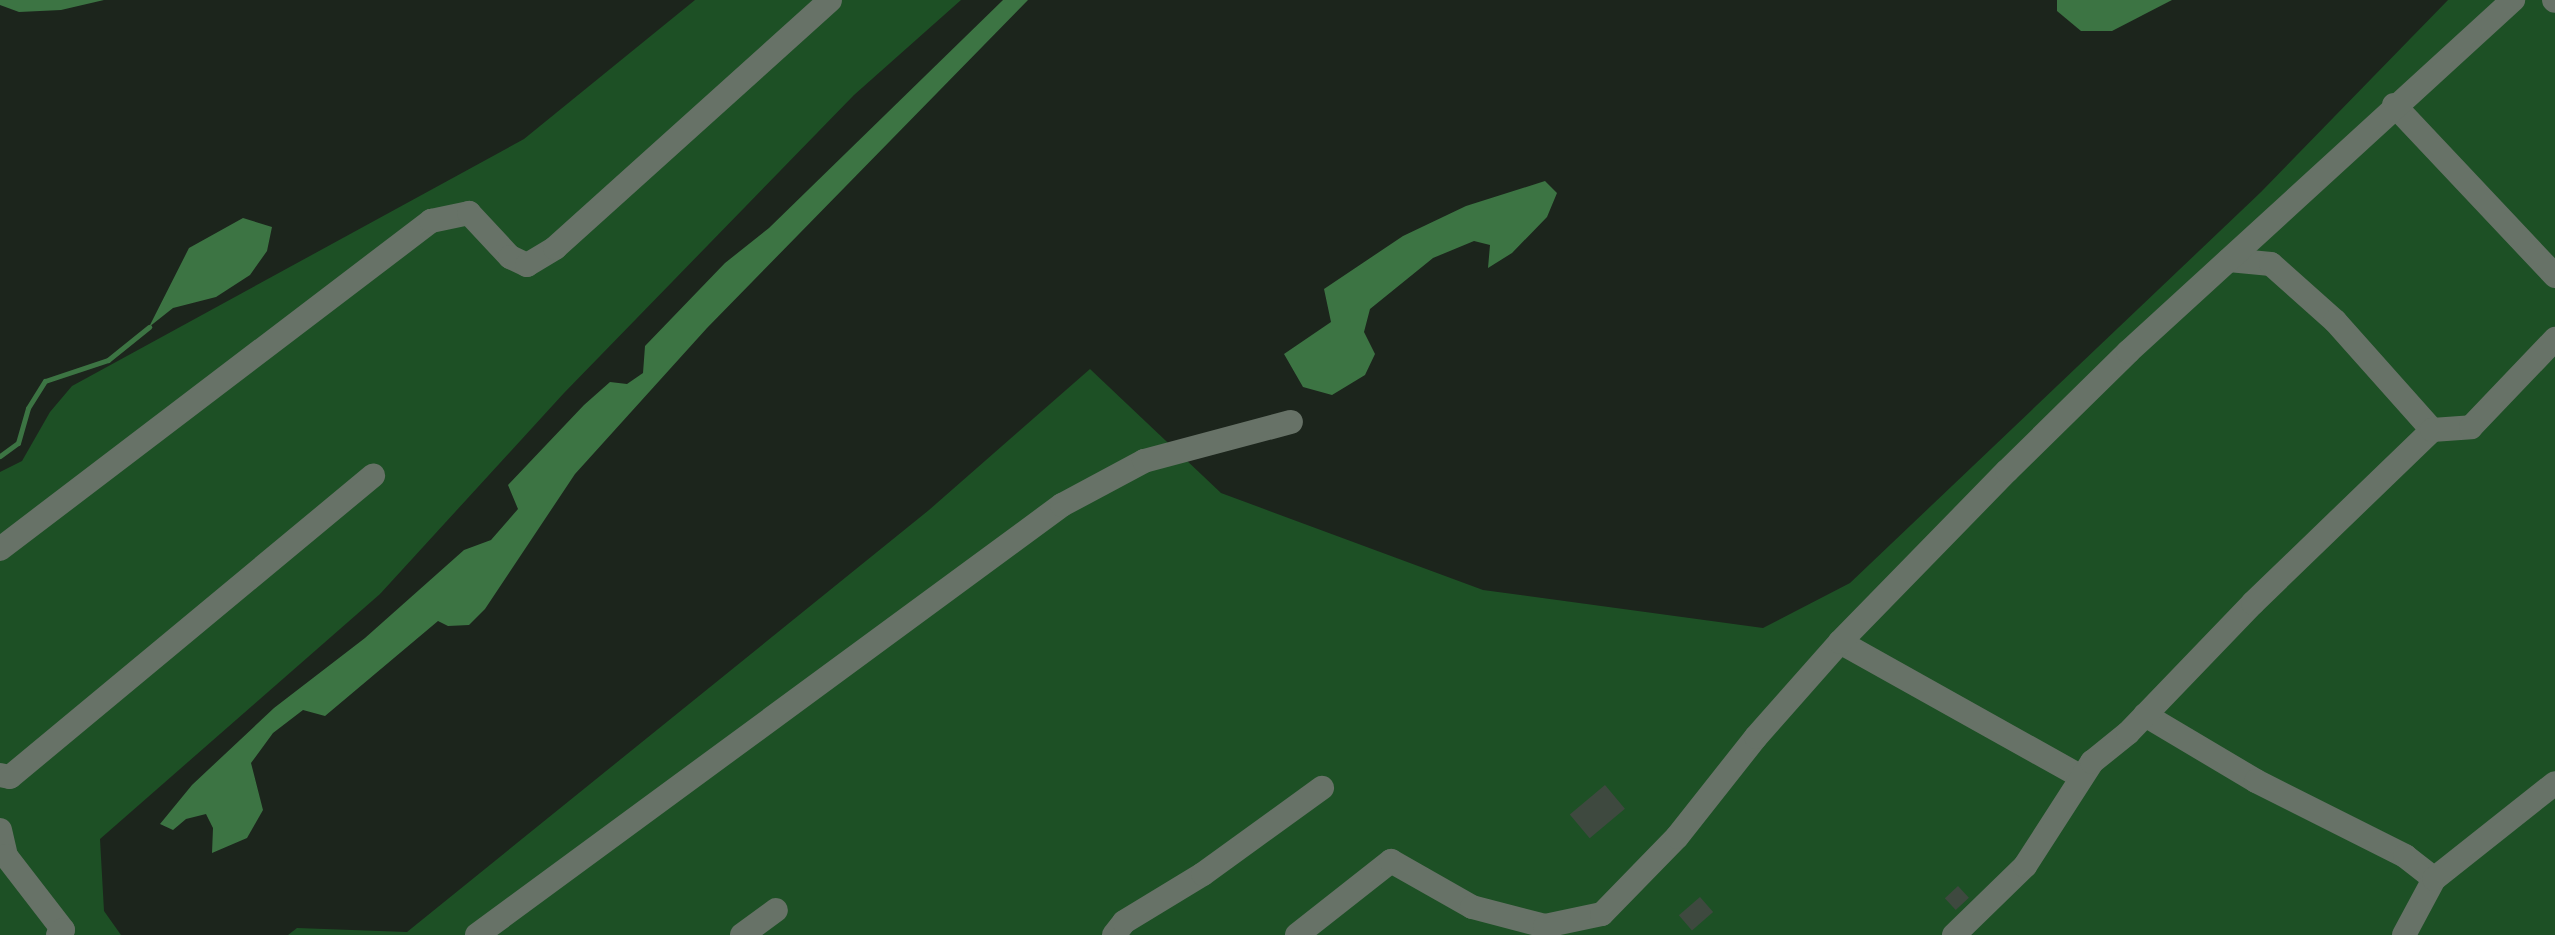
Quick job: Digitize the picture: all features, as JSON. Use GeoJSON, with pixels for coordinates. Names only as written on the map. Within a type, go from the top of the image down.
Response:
{"type":"FeatureCollection","features":[{"type":"Feature","properties":{"kind":"street"},"geometry":{"type":"LineString","coordinates":[[0,549],[431,221],[469,213],[510,257],[527,265],[555,248],[830,0]]}},
{"type":"Feature","properties":{"kind":"street"},"geometry":{"type":"LineString","coordinates":[[1297,935],[1391,861],[1472,907],[1545,926],[1602,914],[1677,837],[1756,737],[1840,642],[2128,352],[2513,0]]}},
{"type":"Feature","properties":{"kind":"street"},"geometry":{"type":"LineString","coordinates":[[2394,106],[2555,276]]}},
{"type":"Feature","properties":{"kind":"street"},"geometry":{"type":"LineString","coordinates":[[2229,260],[2271,264],[2335,321],[2432,430]]}},
{"type":"Feature","properties":{"kind":"street"},"geometry":{"type":"LineString","coordinates":[[1954,935],[2025,866],[2092,762],[2145,715],[2432,430],[2471,427],[2555,339]]}},
{"type":"Feature","properties":{"kind":"street"},"geometry":{"type":"LineString","coordinates":[[477,935],[1062,505],[1144,461],[1291,422]]}},
{"type":"Feature","properties":{"kind":"street"},"geometry":{"type":"LineString","coordinates":[[0,775],[10,777],[373,476]]}},
{"type":"Feature","properties":{"kind":"street"},"geometry":{"type":"LineString","coordinates":[[1840,642],[2082,778]]}},
{"type":"Feature","properties":{"kind":"street"},"geometry":{"type":"LineString","coordinates":[[2145,715],[2256,780],[2405,856],[2434,880]]}},
{"type":"Feature","properties":{"kind":"street"},"geometry":{"type":"LineString","coordinates":[[2404,935],[2434,880],[2555,783]]}},
{"type":"Feature","properties":{"kind":"street"},"geometry":{"type":"LineString","coordinates":[[1114,935],[1124,922],[1203,874],[1322,788]]}},
{"type":"Feature","properties":{"kind":"street"},"geometry":{"type":"LineString","coordinates":[[0,830],[3,858],[63,930],[58,935]]}},
{"type":"Feature","properties":{"kind":"street"},"geometry":{"type":"LineString","coordinates":[[742,935],[776,910]]}},
{"type":"Feature","properties":{"kind":"street"},"geometry":{"type":"LineString","coordinates":[[1568,935],[1587,917]]}},
{"type":"Feature","properties":{"kind":"shaded area"},"geometry":{"type":"Polygon","coordinates":[[[0,0],[104,0],[61,10],[19,12],[0,5],[0,0]]]}},
{"type":"Feature","properties":{"kind":"shaded area"},"geometry":{"type":"Polygon","coordinates":[[[695,0],[961,0],[854,95],[564,393],[380,594],[100,839],[104,911],[121,935],[0,935],[0,472],[22,461],[50,412],[72,386],[524,139],[695,0]]]}},
{"type":"Feature","properties":{"kind":"shaded area"},"geometry":{"type":"Polygon","coordinates":[[[1003,0],[1028,0],[707,328],[575,474],[485,609],[469,625],[448,626],[438,621],[325,716],[303,710],[273,733],[251,763],[263,810],[247,838],[212,853],[213,828],[206,814],[186,819],[173,830],[160,824],[192,785],[274,708],[365,638],[464,550],[491,540],[518,509],[508,485],[584,405],[610,382],[627,384],[643,373],[645,346],[725,263],[769,228],[1003,0]]]}},
{"type":"Feature","properties":{"kind":"shaded area"},"geometry":{"type":"Polygon","coordinates":[[[2057,0],[2172,0],[2112,31],[2081,31],[2057,11],[2057,0]]]}},
{"type":"Feature","properties":{"kind":"shaded area"},"geometry":{"type":"Polygon","coordinates":[[[2448,0],[2555,0],[2555,935],[288,935],[297,928],[407,932],[929,510],[1090,369],[1221,493],[1483,590],[1763,628],[1850,583],[2261,192],[2448,0]]]}},
{"type":"Feature","properties":{"kind":"shaded area"},"geometry":{"type":"Polygon","coordinates":[[[1545,181],[1557,193],[1547,217],[1512,253],[1488,268],[1490,245],[1474,241],[1433,258],[1370,309],[1364,332],[1375,354],[1365,375],[1332,395],[1303,387],[1284,354],[1331,322],[1324,289],[1403,236],[1466,206],[1545,181]]]}},
{"type":"Feature","properties":{"kind":"shaded area"},"geometry":{"type":"Polygon","coordinates":[[[243,218],[272,227],[267,251],[250,275],[216,297],[173,308],[149,327],[189,248],[243,218]]]}},
{"type":"Feature","properties":{"kind":"building"},"geometry":{"type":"Polygon","coordinates":[[[1605,785],[1625,809],[1590,838],[1570,815],[1605,785]]]}},
{"type":"Feature","properties":{"kind":"building"},"geometry":{"type":"Polygon","coordinates":[[[1958,886],[1969,898],[1956,910],[1945,898],[1958,886]]]}},
{"type":"Feature","properties":{"kind":"building"},"geometry":{"type":"Polygon","coordinates":[[[1700,897],[1713,912],[1692,930],[1679,915],[1700,897]]]}},
{"type":"Feature","properties":{"kind":"waterway"},"geometry":{"type":"LineString","coordinates":[[0,456],[18,443],[28,408],[45,381],[108,360],[149,327]]}}]}
